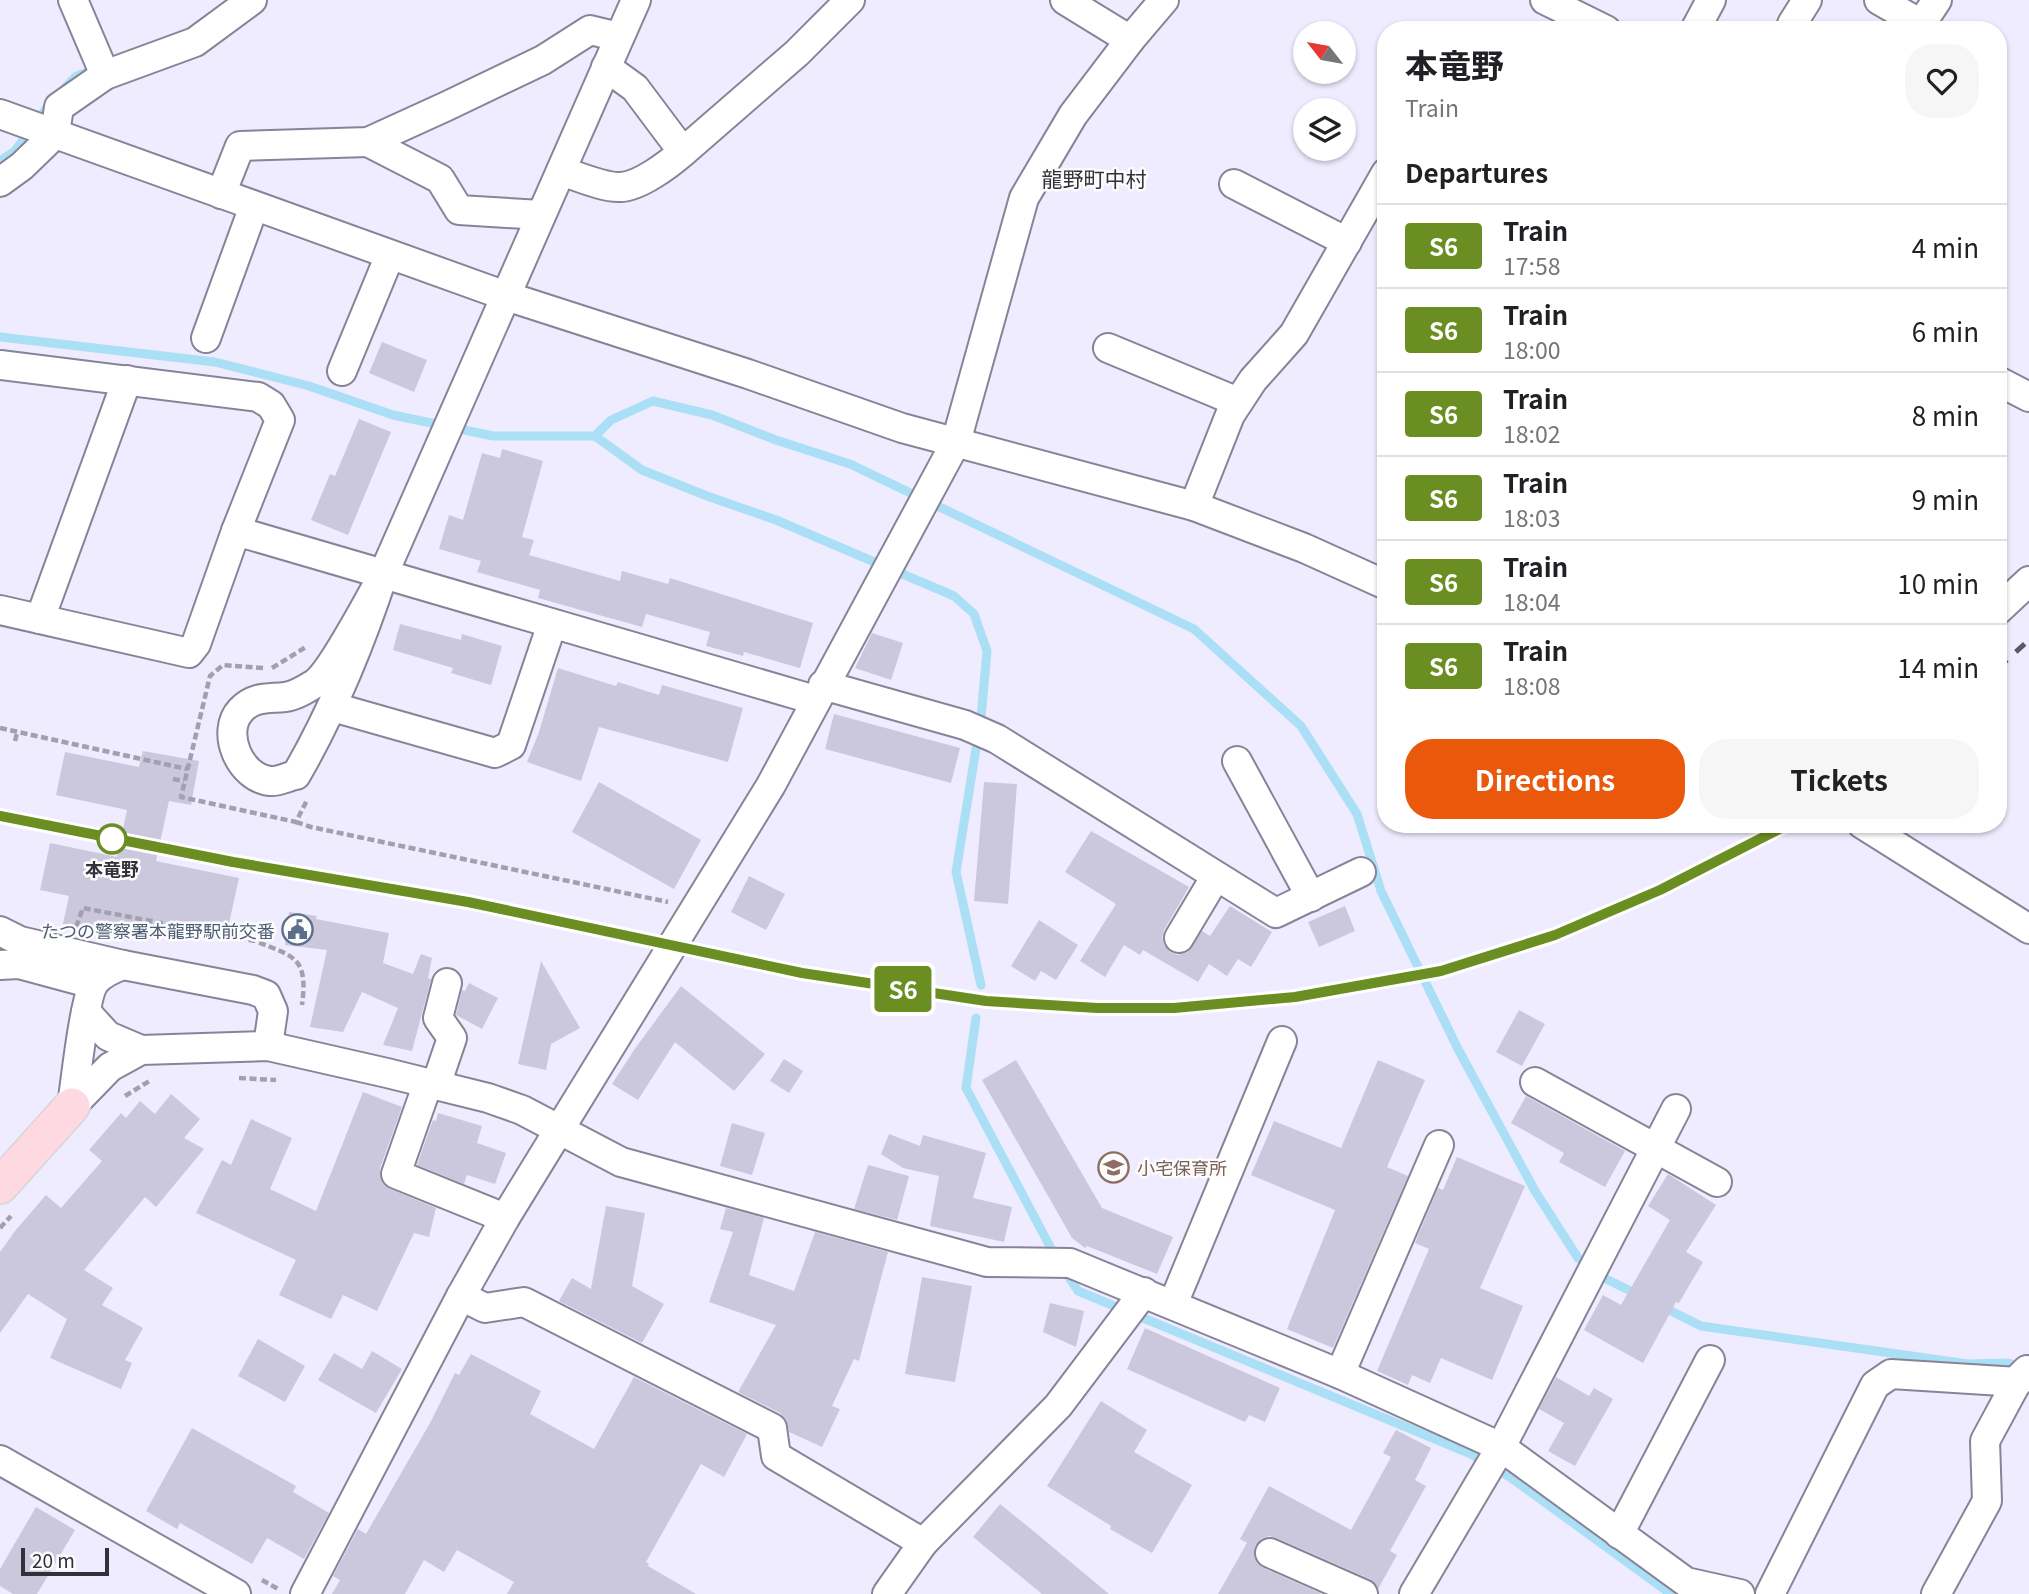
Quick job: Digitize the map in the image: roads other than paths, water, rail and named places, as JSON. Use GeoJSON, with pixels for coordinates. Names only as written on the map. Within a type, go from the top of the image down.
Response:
{"type":"FeatureCollection","features":[{"type":"Feature","properties":{"kind":"main road"},"geometry":{"type":"LineString","coordinates":[[0,1186],[72,1105]]}},
{"type":"Feature","properties":{"kind":"street"},"geometry":{"type":"LineString","coordinates":[[73,0],[105,75]]}},
{"type":"Feature","properties":{"kind":"street"},"geometry":{"type":"LineString","coordinates":[[0,182],[22,166],[55,134],[59,107],[105,75],[195,42],[252,0]]}},
{"type":"Feature","properties":{"kind":"street"},"geometry":{"type":"LineString","coordinates":[[383,575],[318,682],[288,697],[260,698],[239,711],[233,732],[236,756],[247,771],[270,781],[296,775],[332,708],[361,640],[383,575],[636,0]]}},
{"type":"Feature","properties":{"kind":"street"},"geometry":{"type":"LineString","coordinates":[[561,171],[619,188],[633,185],[683,152],[797,53],[850,0]]}},
{"type":"Feature","properties":{"kind":"street"},"geometry":{"type":"LineString","coordinates":[[1065,0],[1130,40]]}},
{"type":"Feature","properties":{"kind":"street"},"geometry":{"type":"LineString","coordinates":[[305,1594],[461,1296],[505,1218],[771,785],[956,442],[1024,198],[1073,115],[1164,0]]}},
{"type":"Feature","properties":{"kind":"street"},"geometry":{"type":"LineString","coordinates":[[1545,0],[1588,21]]}},
{"type":"Feature","properties":{"kind":"street"},"geometry":{"type":"LineString","coordinates":[[1700,21],[1711,0]]}},
{"type":"Feature","properties":{"kind":"street"},"geometry":{"type":"LineString","coordinates":[[1793,21],[1807,0]]}},
{"type":"Feature","properties":{"kind":"street"},"geometry":{"type":"LineString","coordinates":[[1879,0],[1916,21]]}},
{"type":"Feature","properties":{"kind":"street"},"geometry":{"type":"LineString","coordinates":[[1923,21],[1937,0]]}},
{"type":"Feature","properties":{"kind":"street"},"geometry":{"type":"LineString","coordinates":[[221,194],[240,146],[368,142],[543,60],[590,30],[620,37]]}},
{"type":"Feature","properties":{"kind":"street"},"geometry":{"type":"LineString","coordinates":[[606,67],[635,89],[683,152]]}},
{"type":"Feature","properties":{"kind":"street"},"geometry":{"type":"LineString","coordinates":[[0,114],[506,296],[748,374],[902,428],[1194,506],[1304,548],[1377,581]]}},
{"type":"Feature","properties":{"kind":"street"},"geometry":{"type":"LineString","coordinates":[[368,142],[440,179],[459,210],[541,215]]}},
{"type":"Feature","properties":{"kind":"street"},"geometry":{"type":"LineString","coordinates":[[1234,184],[1347,242]]}},
{"type":"Feature","properties":{"kind":"street"},"geometry":{"type":"LineString","coordinates":[[1194,506],[1230,415],[1253,380],[1294,334],[1377,189]]}},
{"type":"Feature","properties":{"kind":"street"},"geometry":{"type":"LineString","coordinates":[[206,338],[254,206]]}},
{"type":"Feature","properties":{"kind":"street"},"geometry":{"type":"LineString","coordinates":[[342,371],[390,255]]}},
{"type":"Feature","properties":{"kind":"street"},"geometry":{"type":"LineString","coordinates":[[1108,348],[1238,402]]}},
{"type":"Feature","properties":{"kind":"street"},"geometry":{"type":"LineString","coordinates":[[0,365],[258,397],[271,405],[280,420],[236,531],[196,644],[189,653],[0,610]]}},
{"type":"Feature","properties":{"kind":"street"},"geometry":{"type":"LineString","coordinates":[[40,619],[127,380]]}},
{"type":"Feature","properties":{"kind":"street"},"geometry":{"type":"LineString","coordinates":[[2007,386],[2029,397]]}},
{"type":"Feature","properties":{"kind":"street"},"geometry":{"type":"LineString","coordinates":[[236,531],[552,624],[819,693],[965,725],[997,739],[1276,914],[1361,873]]}},
{"type":"Feature","properties":{"kind":"street"},"geometry":{"type":"LineString","coordinates":[[2007,601],[2029,580]]}},
{"type":"Feature","properties":{"kind":"street"},"geometry":{"type":"LineString","coordinates":[[332,708],[495,753],[511,745],[552,624]]}},
{"type":"Feature","properties":{"kind":"street"},"geometry":{"type":"LineString","coordinates":[[1237,761],[1311,897]]}},
{"type":"Feature","properties":{"kind":"street"},"geometry":{"type":"LineString","coordinates":[[1877,833],[2028,927]]}},
{"type":"Feature","properties":{"kind":"street"},"geometry":{"type":"LineString","coordinates":[[1179,938],[1216,876]]}},
{"type":"Feature","properties":{"kind":"street"},"geometry":{"type":"LineString","coordinates":[[0,931],[20,941],[266,995],[273,1011],[268,1046]]}},
{"type":"Feature","properties":{"kind":"street"},"geometry":{"type":"LineString","coordinates":[[0,965],[19,964],[93,984]]}},
{"type":"Feature","properties":{"kind":"street"},"geometry":{"type":"LineString","coordinates":[[72,1105],[86,1012],[93,984],[108,971],[123,965]]}},
{"type":"Feature","properties":{"kind":"street"},"geometry":{"type":"LineString","coordinates":[[447,983],[438,1018],[452,1038],[396,1174],[505,1218]]}},
{"type":"Feature","properties":{"kind":"street"},"geometry":{"type":"LineString","coordinates":[[86,1012],[108,1036],[141,1051]]}},
{"type":"Feature","properties":{"kind":"street"},"geometry":{"type":"LineString","coordinates":[[1173,1304],[1282,1041]]}},
{"type":"Feature","properties":{"kind":"street"},"geometry":{"type":"LineString","coordinates":[[72,1105],[110,1067],[141,1051],[268,1046],[488,1098],[522,1110],[621,1162],[986,1262],[1070,1263],[1340,1374],[1500,1447],[1686,1582],[1741,1594]]}},
{"type":"Feature","properties":{"kind":"street"},"geometry":{"type":"LineString","coordinates":[[1535,1082],[1717,1182]]}},
{"type":"Feature","properties":{"kind":"street"},"geometry":{"type":"LineString","coordinates":[[1414,1594],[1500,1447],[1676,1109]]}},
{"type":"Feature","properties":{"kind":"street"},"geometry":{"type":"LineString","coordinates":[[1340,1374],[1439,1144]]}},
{"type":"Feature","properties":{"kind":"street"},"geometry":{"type":"LineString","coordinates":[[887,1594],[923,1542],[1058,1406],[1144,1292]]}},
{"type":"Feature","properties":{"kind":"street"},"geometry":{"type":"LineString","coordinates":[[461,1296],[485,1308],[524,1302],[772,1428],[776,1456],[923,1542]]}},
{"type":"Feature","properties":{"kind":"street"},"geometry":{"type":"LineString","coordinates":[[1619,1534],[1710,1360]]}},
{"type":"Feature","properties":{"kind":"street"},"geometry":{"type":"LineString","coordinates":[[1770,1594],[1875,1385],[1891,1374],[2023,1375],[1985,1441],[1987,1501],[1936,1594]]}},
{"type":"Feature","properties":{"kind":"street"},"geometry":{"type":"LineString","coordinates":[[0,1460],[236,1594]]}},
{"type":"Feature","properties":{"kind":"street"},"geometry":{"type":"LineString","coordinates":[[1270,1553],[1363,1594]]}},
{"type":"Feature","properties":{"kind":"waterway"},"geometry":{"type":"LineString","coordinates":[[61,92],[75,77],[92,70]]}},
{"type":"Feature","properties":{"kind":"waterway"},"geometry":{"type":"LineString","coordinates":[[0,161],[15,151],[51,102]]}},
{"type":"Feature","properties":{"kind":"waterway"},"geometry":{"type":"LineString","coordinates":[[0,337],[215,362],[309,386],[393,415],[493,436],[595,436],[611,420],[653,401],[712,415],[776,440],[850,464],[1194,629],[1301,726],[1357,814],[1381,891],[1458,1049],[1535,1191],[1578,1258],[1606,1279],[1639,1295]]}},
{"type":"Feature","properties":{"kind":"waterway"},"geometry":{"type":"LineString","coordinates":[[595,436],[642,470],[776,520],[954,596],[974,614],[987,651],[981,718],[956,872],[981,985]]}},
{"type":"Feature","properties":{"kind":"waterway"},"geometry":{"type":"LineString","coordinates":[[976,1018],[966,1088],[1055,1256]]}},
{"type":"Feature","properties":{"kind":"waterway"},"geometry":{"type":"LineString","coordinates":[[1063,1268],[1078,1291],[1471,1454],[1510,1477],[1671,1594]]}},
{"type":"Feature","properties":{"kind":"waterway"},"geometry":{"type":"LineString","coordinates":[[1661,1306],[1701,1326],[1968,1364],[2008,1363],[2021,1368]]}},
{"type":"Feature","properties":{"kind":"railway"},"geometry":{"type":"LineString","coordinates":[[2007,660],[2029,640]]}},
{"type":"Feature","properties":{"kind":"railway"},"geometry":{"type":"LineString","coordinates":[[0,816],[233,862],[468,902],[802,973],[986,1001],[1072,1008],[1174,1008],[1295,997],[1441,971],[1555,935],[1660,890],[1771,833]]}},
{"type":"Feature","properties":{"kind":"train","name":"S6"},"geometry":{"type":"LineString","coordinates":[[0,816],[233,862],[468,902],[802,973],[986,1001],[1072,1008],[1174,1008],[1295,997],[1441,971],[1555,935],[1660,890],[1773,833]]}},
{"type":"Feature","properties":{"kind":"place","name":"本竜野"},"geometry":{"type":"Point","coordinates":[112,839]}},
{"type":"Feature","properties":{"kind":"place","name":"たつの警察署本龍野駅前交番"},"geometry":{"type":"Point","coordinates":[298,930]}},
{"type":"Feature","properties":{"kind":"place","name":"小宅保育所"},"geometry":{"type":"Point","coordinates":[1114,1167]}},
{"type":"Feature","properties":{"kind":"district","name":"龍野町中村"},"geometry":{"type":"Point","coordinates":[1094,178]}}]}
